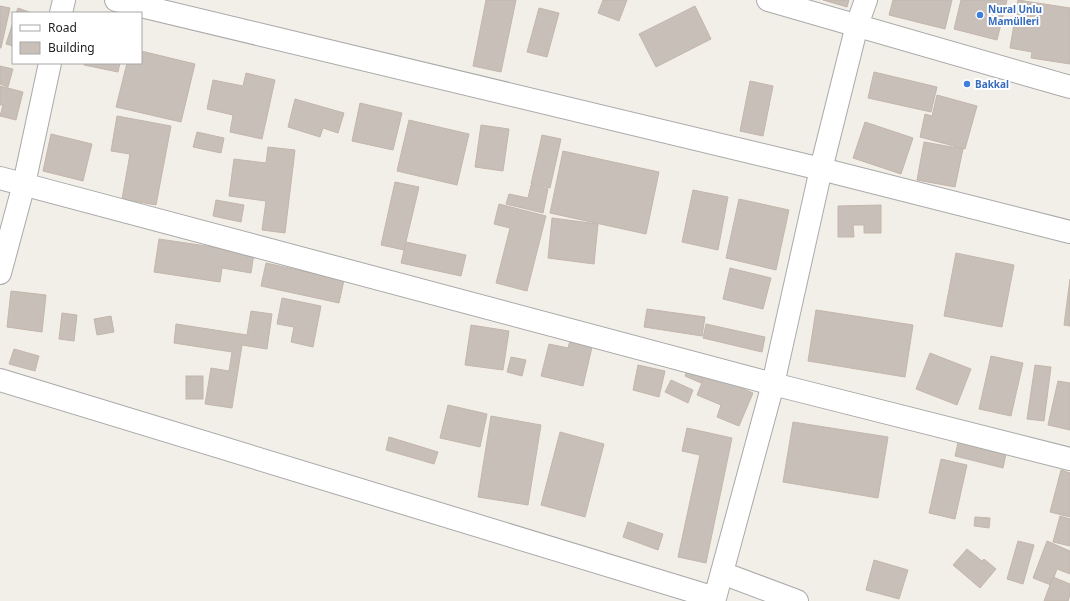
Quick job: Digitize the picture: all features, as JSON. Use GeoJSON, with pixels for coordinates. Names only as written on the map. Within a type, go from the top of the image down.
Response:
{"type":"FeatureCollection","features":[{"type":"Feature","properties":{"kind":"street"},"geometry":{"type":"LineString","coordinates":[[61,12],[64,0]]}},
{"type":"Feature","properties":{"kind":"street"},"geometry":{"type":"LineString","coordinates":[[116,0],[821,169],[1070,232]]}},
{"type":"Feature","properties":{"kind":"street"},"geometry":{"type":"LineString","coordinates":[[768,0],[1070,87]]}},
{"type":"Feature","properties":{"kind":"street"},"geometry":{"type":"LineString","coordinates":[[0,380],[715,598],[773,384],[821,169],[857,25],[866,0]]}},
{"type":"Feature","properties":{"kind":"street"},"geometry":{"type":"LineString","coordinates":[[0,274],[24,184],[50,64]]}},
{"type":"Feature","properties":{"kind":"street"},"geometry":{"type":"LineString","coordinates":[[0,178],[773,384],[1070,459]]}},
{"type":"Feature","properties":{"kind":"street"},"geometry":{"type":"LineString","coordinates":[[722,573],[797,601]]}},
{"type":"Feature","properties":{"kind":"building"},"geometry":{"type":"Polygon","coordinates":[[[486,0],[516,0],[501,72],[473,66],[486,0]]]}},
{"type":"Feature","properties":{"kind":"building"},"geometry":{"type":"Polygon","coordinates":[[[603,0],[627,0],[619,21],[598,13],[603,0]]]}},
{"type":"Feature","properties":{"kind":"building"},"geometry":{"type":"Polygon","coordinates":[[[823,0],[849,0],[847,7],[823,0]]]}},
{"type":"Feature","properties":{"kind":"building"},"geometry":{"type":"Polygon","coordinates":[[[893,0],[952,0],[945,29],[889,15],[893,0]]]}},
{"type":"Feature","properties":{"kind":"building","name":"Nural Unlu Mamülleri"},"geometry":{"type":"Polygon","coordinates":[[[961,0],[1007,0],[997,40],[954,29],[961,0]]]}},
{"type":"Feature","properties":{"kind":"building"},"geometry":{"type":"Polygon","coordinates":[[[1018,0],[1070,8],[1070,64],[1031,58],[1032,52],[1010,48],[1018,0]]]}},
{"type":"Feature","properties":{"kind":"building"},"geometry":{"type":"Polygon","coordinates":[[[0,6],[10,8],[1,48],[0,48],[0,6]]]}},
{"type":"Feature","properties":{"kind":"building"},"geometry":{"type":"Polygon","coordinates":[[[695,6],[711,39],[656,67],[639,34],[695,6]]]}},
{"type":"Feature","properties":{"kind":"building"},"geometry":{"type":"Polygon","coordinates":[[[18,8],[29,12],[16,12],[18,8]]]}},
{"type":"Feature","properties":{"kind":"building"},"geometry":{"type":"Polygon","coordinates":[[[539,8],[559,13],[547,57],[527,52],[539,8]]]}},
{"type":"Feature","properties":{"kind":"building"},"geometry":{"type":"Polygon","coordinates":[[[12,25],[12,46],[6,44],[12,25]]]}},
{"type":"Feature","properties":{"kind":"building"},"geometry":{"type":"Polygon","coordinates":[[[142,51],[195,64],[181,122],[116,107],[127,64],[142,64],[142,51]]]}},
{"type":"Feature","properties":{"kind":"building"},"geometry":{"type":"Polygon","coordinates":[[[84,64],[120,64],[118,72],[84,64]]]}},
{"type":"Feature","properties":{"kind":"building"},"geometry":{"type":"Polygon","coordinates":[[[0,66],[13,69],[8,87],[0,84],[0,66]]]}},
{"type":"Feature","properties":{"kind":"building"},"geometry":{"type":"Polygon","coordinates":[[[874,72],[937,87],[931,112],[868,98],[874,72]]]}},
{"type":"Feature","properties":{"kind":"building"},"geometry":{"type":"Polygon","coordinates":[[[246,73],[275,80],[262,139],[230,132],[233,115],[207,109],[213,80],[243,86],[246,73]]]}},
{"type":"Feature","properties":{"kind":"building"},"geometry":{"type":"Polygon","coordinates":[[[750,81],[773,86],[763,136],[740,131],[750,81]]]}},
{"type":"Feature","properties":{"kind":"building"},"geometry":{"type":"Polygon","coordinates":[[[0,86],[23,92],[16,120],[0,116],[3,105],[0,105],[0,86]]]}},
{"type":"Feature","properties":{"kind":"building"},"geometry":{"type":"Polygon","coordinates":[[[937,95],[977,106],[965,149],[920,137],[925,114],[932,116],[937,95]]]}},
{"type":"Feature","properties":{"kind":"building"},"geometry":{"type":"Polygon","coordinates":[[[295,99],[344,113],[338,133],[323,128],[320,137],[288,127],[295,99]]]}},
{"type":"Feature","properties":{"kind":"building"},"geometry":{"type":"Polygon","coordinates":[[[360,103],[402,113],[393,150],[352,141],[360,103]]]}},
{"type":"Feature","properties":{"kind":"building"},"geometry":{"type":"Polygon","coordinates":[[[117,116],[171,126],[156,205],[122,199],[130,154],[111,151],[117,116]]]}},
{"type":"Feature","properties":{"kind":"building"},"geometry":{"type":"Polygon","coordinates":[[[409,120],[469,134],[457,185],[397,171],[409,120]]]}},
{"type":"Feature","properties":{"kind":"building"},"geometry":{"type":"Polygon","coordinates":[[[865,122],[913,138],[901,174],[853,158],[865,122]]]}},
{"type":"Feature","properties":{"kind":"building"},"geometry":{"type":"Polygon","coordinates":[[[481,125],[509,129],[503,171],[475,167],[481,125]]]}},
{"type":"Feature","properties":{"kind":"building"},"geometry":{"type":"Polygon","coordinates":[[[197,132],[224,138],[221,153],[193,147],[197,132]]]}},
{"type":"Feature","properties":{"kind":"building"},"geometry":{"type":"Polygon","coordinates":[[[51,134],[92,144],[83,181],[43,171],[51,134]]]}},
{"type":"Feature","properties":{"kind":"building"},"geometry":{"type":"Polygon","coordinates":[[[542,135],[561,139],[550,188],[531,184],[542,135]]]}},
{"type":"Feature","properties":{"kind":"building"},"geometry":{"type":"Polygon","coordinates":[[[924,142],[963,149],[955,187],[917,180],[924,142]]]}},
{"type":"Feature","properties":{"kind":"building"},"geometry":{"type":"Polygon","coordinates":[[[268,147],[295,150],[285,233],[262,230],[266,201],[229,196],[234,159],[266,163],[268,147]]]}},
{"type":"Feature","properties":{"kind":"building"},"geometry":{"type":"Polygon","coordinates":[[[563,151],[659,172],[646,234],[550,213],[563,151]]]}},
{"type":"Feature","properties":{"kind":"building"},"geometry":{"type":"Polygon","coordinates":[[[395,182],[419,187],[404,250],[381,245],[395,182]]]}},
{"type":"Feature","properties":{"kind":"building"},"geometry":{"type":"Polygon","coordinates":[[[531,185],[548,189],[543,213],[506,204],[509,194],[528,198],[531,185]]]}},
{"type":"Feature","properties":{"kind":"building"},"geometry":{"type":"Polygon","coordinates":[[[693,190],[728,197],[718,250],[682,242],[693,190]]]}},
{"type":"Feature","properties":{"kind":"building"},"geometry":{"type":"Polygon","coordinates":[[[739,199],[789,210],[776,270],[726,258],[739,199]]]}},
{"type":"Feature","properties":{"kind":"building"},"geometry":{"type":"Polygon","coordinates":[[[216,200],[244,205],[241,222],[213,216],[216,200]]]}},
{"type":"Feature","properties":{"kind":"building"},"geometry":{"type":"Polygon","coordinates":[[[499,204],[546,216],[527,291],[496,283],[510,228],[494,224],[499,204]]]}},
{"type":"Feature","properties":{"kind":"building"},"geometry":{"type":"Polygon","coordinates":[[[881,205],[881,233],[864,233],[864,225],[853,225],[854,237],[838,237],[838,206],[881,205]]]}},
{"type":"Feature","properties":{"kind":"building"},"geometry":{"type":"Polygon","coordinates":[[[552,218],[598,224],[594,264],[548,258],[552,218]]]}},
{"type":"Feature","properties":{"kind":"building"},"geometry":{"type":"Polygon","coordinates":[[[159,239],[254,253],[251,273],[222,268],[220,282],[154,272],[159,239]]]}},
{"type":"Feature","properties":{"kind":"building"},"geometry":{"type":"Polygon","coordinates":[[[406,242],[466,255],[461,276],[401,263],[406,242]]]}},
{"type":"Feature","properties":{"kind":"building"},"geometry":{"type":"Polygon","coordinates":[[[956,253],[1014,265],[1002,327],[944,316],[956,253]]]}},
{"type":"Feature","properties":{"kind":"building"},"geometry":{"type":"Polygon","coordinates":[[[266,263],[344,280],[339,303],[261,286],[266,263]]]}},
{"type":"Feature","properties":{"kind":"building"},"geometry":{"type":"Polygon","coordinates":[[[730,268],[771,278],[763,309],[723,299],[730,268]]]}},
{"type":"Feature","properties":{"kind":"building"},"geometry":{"type":"Polygon","coordinates":[[[1070,279],[1070,326],[1064,325],[1070,279]]]}},
{"type":"Feature","properties":{"kind":"building"},"geometry":{"type":"Polygon","coordinates":[[[11,291],[46,295],[42,332],[7,327],[11,291]]]}},
{"type":"Feature","properties":{"kind":"building"},"geometry":{"type":"Polygon","coordinates":[[[282,298],[321,306],[313,347],[291,342],[294,327],[277,324],[282,298]]]}},
{"type":"Feature","properties":{"kind":"building"},"geometry":{"type":"Polygon","coordinates":[[[647,309],[705,317],[702,336],[644,327],[647,309]]]}},
{"type":"Feature","properties":{"kind":"building"},"geometry":{"type":"Polygon","coordinates":[[[816,310],[913,325],[905,377],[808,361],[816,310]]]}},
{"type":"Feature","properties":{"kind":"building"},"geometry":{"type":"Polygon","coordinates":[[[251,311],[272,314],[267,349],[242,345],[232,408],[205,404],[211,368],[229,371],[232,352],[174,343],[176,324],[247,335],[251,311]]]}},
{"type":"Feature","properties":{"kind":"building"},"geometry":{"type":"Polygon","coordinates":[[[62,313],[77,315],[74,341],[59,339],[62,313]]]}},
{"type":"Feature","properties":{"kind":"building"},"geometry":{"type":"Polygon","coordinates":[[[111,316],[114,332],[97,335],[94,319],[111,316]]]}},
{"type":"Feature","properties":{"kind":"building"},"geometry":{"type":"Polygon","coordinates":[[[706,324],[765,337],[762,352],[703,338],[706,324]]]}},
{"type":"Feature","properties":{"kind":"building"},"geometry":{"type":"Polygon","coordinates":[[[471,325],[509,331],[503,370],[465,365],[471,325]]]}},
{"type":"Feature","properties":{"kind":"building"},"geometry":{"type":"Polygon","coordinates":[[[570,341],[592,347],[583,386],[541,376],[549,344],[568,348],[570,341]]]}},
{"type":"Feature","properties":{"kind":"building"},"geometry":{"type":"Polygon","coordinates":[[[14,349],[39,356],[35,371],[9,364],[14,349]]]}},
{"type":"Feature","properties":{"kind":"building"},"geometry":{"type":"Polygon","coordinates":[[[930,353],[971,369],[957,405],[916,389],[930,353]]]}},
{"type":"Feature","properties":{"kind":"building"},"geometry":{"type":"Polygon","coordinates":[[[991,356],[1023,363],[1011,416],[979,409],[991,356]]]}},
{"type":"Feature","properties":{"kind":"building"},"geometry":{"type":"Polygon","coordinates":[[[511,357],[526,360],[522,376],[507,372],[511,357]]]}},
{"type":"Feature","properties":{"kind":"building"},"geometry":{"type":"Polygon","coordinates":[[[638,365],[665,371],[659,397],[633,390],[638,365]]]}},
{"type":"Feature","properties":{"kind":"building"},"geometry":{"type":"Polygon","coordinates":[[[1035,365],[1051,367],[1044,421],[1027,419],[1035,365]]]}},
{"type":"Feature","properties":{"kind":"building"},"geometry":{"type":"Polygon","coordinates":[[[689,366],[705,372],[701,383],[685,376],[689,366]]]}},
{"type":"Feature","properties":{"kind":"building"},"geometry":{"type":"Polygon","coordinates":[[[706,373],[753,393],[739,426],[717,417],[721,405],[697,395],[706,373]]]}},
{"type":"Feature","properties":{"kind":"building"},"geometry":{"type":"Polygon","coordinates":[[[186,376],[203,376],[203,399],[186,399],[186,376]]]}},
{"type":"Feature","properties":{"kind":"building"},"geometry":{"type":"Polygon","coordinates":[[[671,380],[693,390],[688,403],[665,392],[671,380]]]}},
{"type":"Feature","properties":{"kind":"building"},"geometry":{"type":"Polygon","coordinates":[[[1058,381],[1070,383],[1070,430],[1048,425],[1058,381]]]}},
{"type":"Feature","properties":{"kind":"building"},"geometry":{"type":"Polygon","coordinates":[[[448,405],[487,414],[480,447],[440,438],[448,405]]]}},
{"type":"Feature","properties":{"kind":"building"},"geometry":{"type":"Polygon","coordinates":[[[491,416],[541,425],[528,505],[478,497],[491,416]]]}},
{"type":"Feature","properties":{"kind":"building"},"geometry":{"type":"Polygon","coordinates":[[[793,422],[888,437],[878,498],[783,482],[793,422]]]}},
{"type":"Feature","properties":{"kind":"building"},"geometry":{"type":"Polygon","coordinates":[[[687,428],[732,438],[706,563],[678,557],[700,455],[682,451],[687,428]]]}},
{"type":"Feature","properties":{"kind":"building"},"geometry":{"type":"Polygon","coordinates":[[[560,432],[604,444],[585,517],[541,505],[560,432]]]}},
{"type":"Feature","properties":{"kind":"building"},"geometry":{"type":"Polygon","coordinates":[[[389,437],[438,452],[434,464],[386,450],[389,437]]]}},
{"type":"Feature","properties":{"kind":"building"},"geometry":{"type":"Polygon","coordinates":[[[959,438],[1007,449],[1003,468],[955,456],[959,438]]]}},
{"type":"Feature","properties":{"kind":"building"},"geometry":{"type":"Polygon","coordinates":[[[941,459],[967,465],[955,519],[929,513],[941,459]]]}},
{"type":"Feature","properties":{"kind":"building"},"geometry":{"type":"Polygon","coordinates":[[[1061,470],[1070,473],[1070,517],[1050,512],[1061,470]]]}},
{"type":"Feature","properties":{"kind":"building"},"geometry":{"type":"Polygon","coordinates":[[[1060,516],[1070,519],[1070,546],[1053,542],[1060,516]]]}},
{"type":"Feature","properties":{"kind":"building"},"geometry":{"type":"Polygon","coordinates":[[[975,517],[990,518],[989,528],[974,526],[975,517]]]}},
{"type":"Feature","properties":{"kind":"building"},"geometry":{"type":"Polygon","coordinates":[[[628,522],[663,534],[658,550],[623,537],[628,522]]]}},
{"type":"Feature","properties":{"kind":"building"},"geometry":{"type":"Polygon","coordinates":[[[1018,541],[1034,545],[1023,584],[1007,579],[1018,541]]]}},
{"type":"Feature","properties":{"kind":"building"},"geometry":{"type":"Polygon","coordinates":[[[1047,541],[1070,551],[1070,574],[1057,569],[1051,585],[1033,578],[1047,541]]]}},
{"type":"Feature","properties":{"kind":"building"},"geometry":{"type":"Polygon","coordinates":[[[967,549],[982,561],[984,559],[996,569],[980,588],[953,565],[967,549]]]}},
{"type":"Feature","properties":{"kind":"building"},"geometry":{"type":"Polygon","coordinates":[[[874,560],[908,570],[899,599],[866,590],[874,560]]]}},
{"type":"Feature","properties":{"kind":"building"},"geometry":{"type":"Polygon","coordinates":[[[1053,577],[1070,584],[1070,595],[1068,601],[1044,601],[1053,577]]]}},
{"type":"Feature","properties":{"kind":"place","name":"Nural Unlu Mamülleri"},"geometry":{"type":"Point","coordinates":[980,15]}},
{"type":"Feature","properties":{"kind":"place","name":"Bakkal"},"geometry":{"type":"Point","coordinates":[967,84]}}]}
